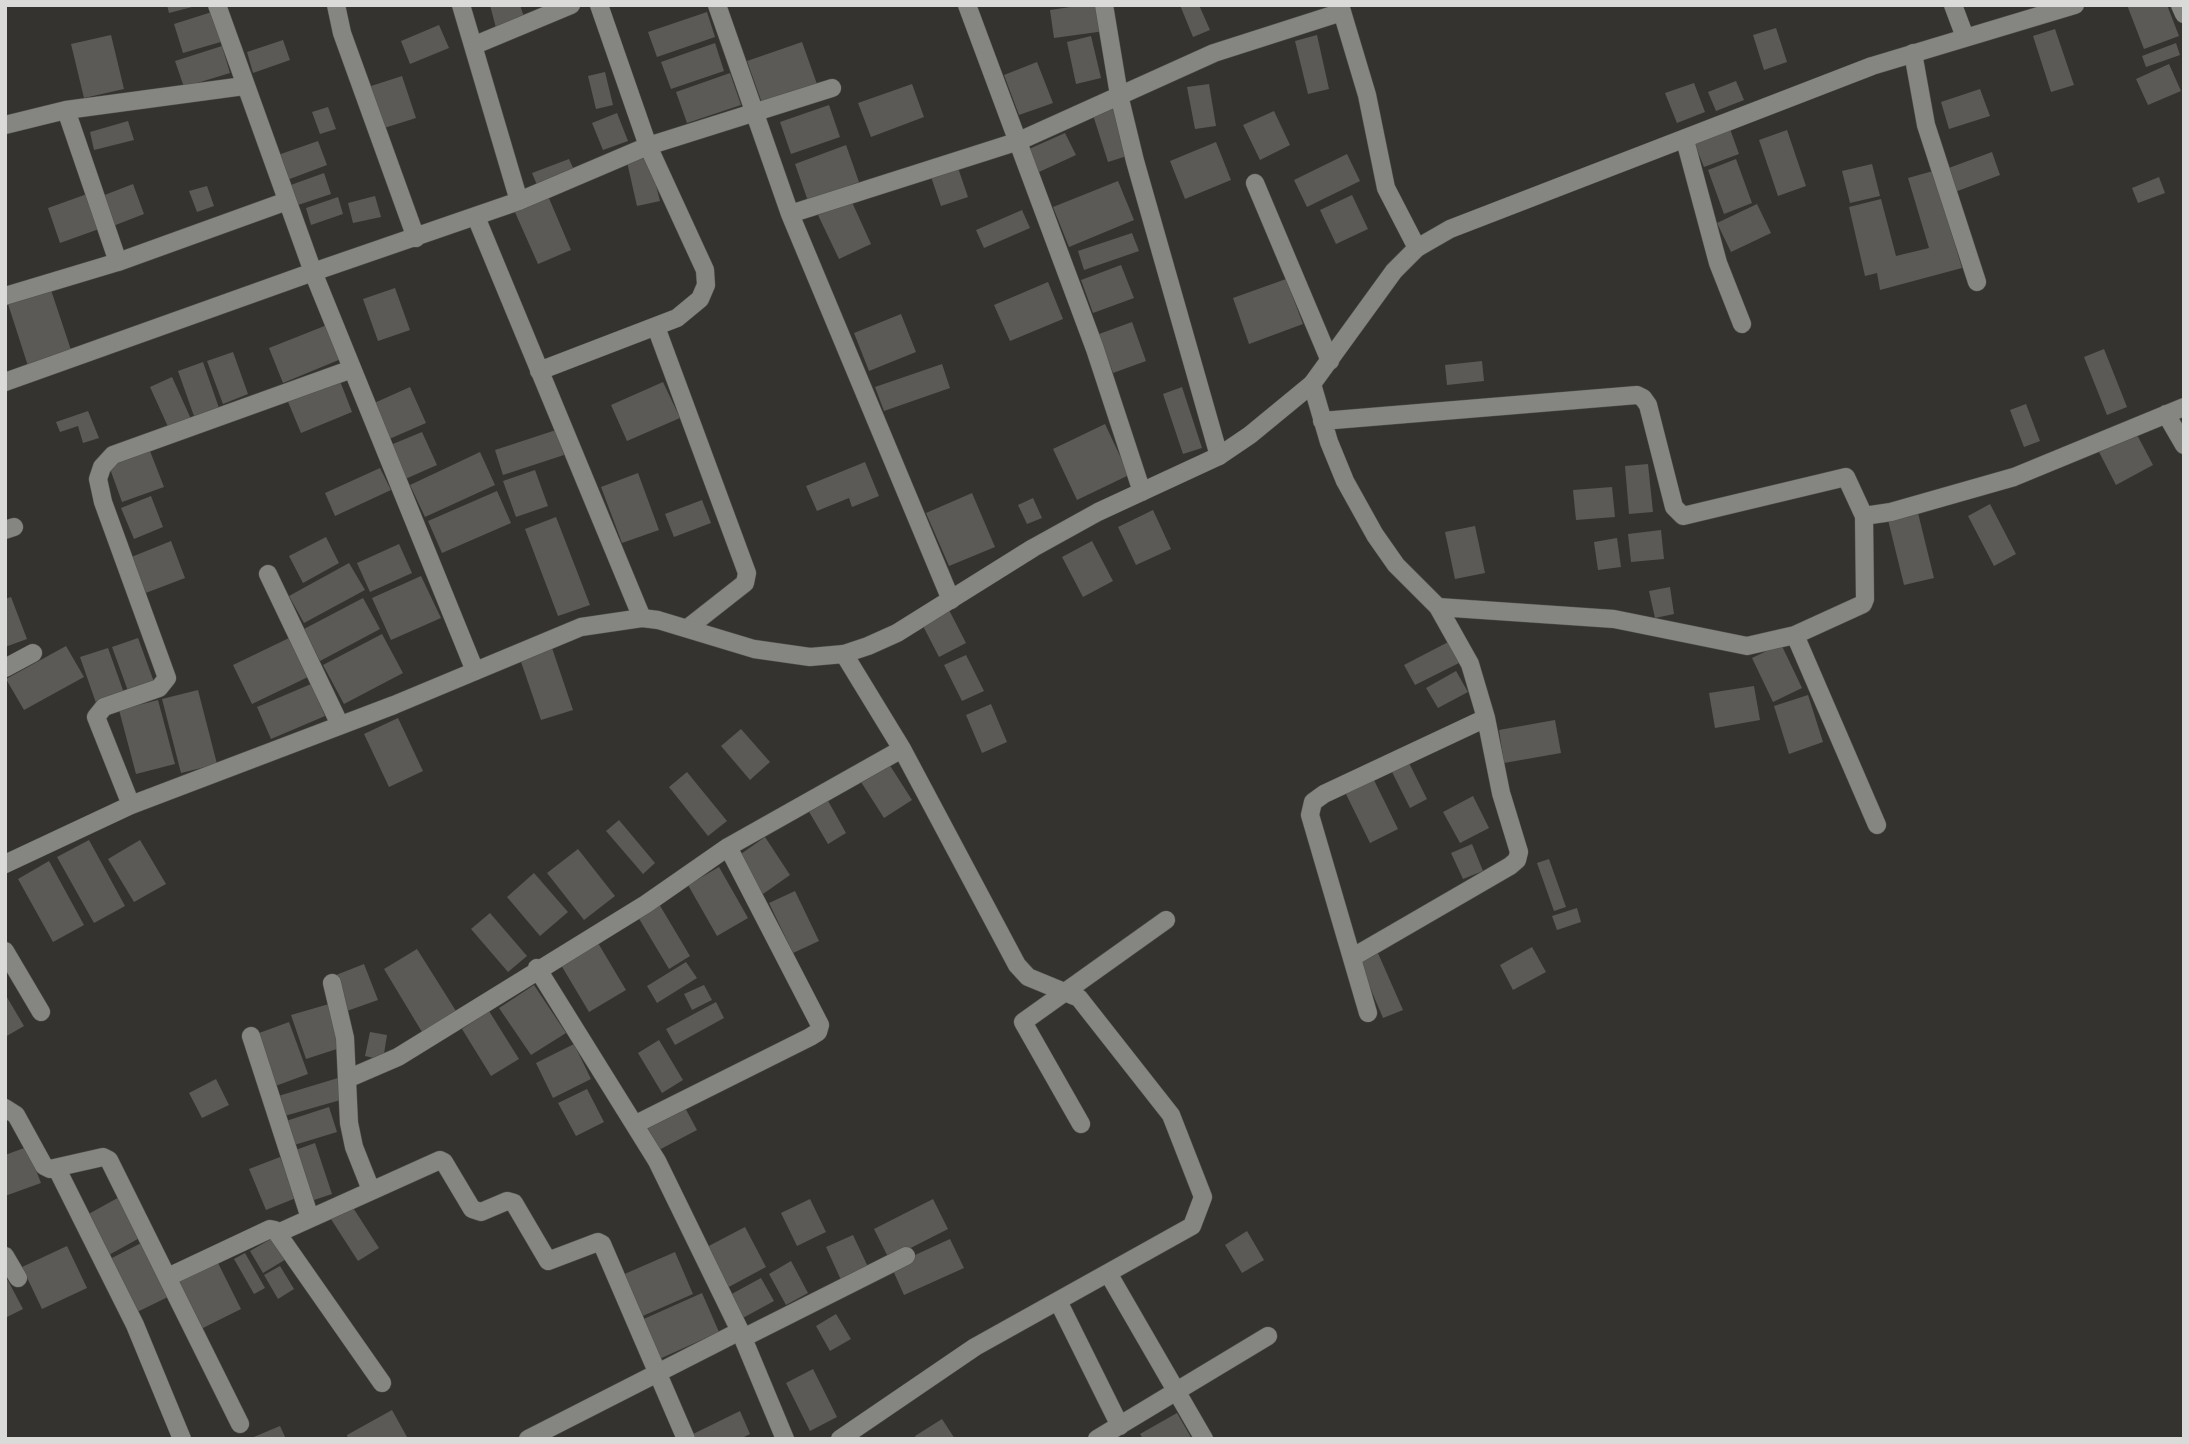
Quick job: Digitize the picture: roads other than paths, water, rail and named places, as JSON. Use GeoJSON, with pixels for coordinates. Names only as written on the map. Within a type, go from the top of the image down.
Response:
{"type":"FeatureCollection","features":[{"type":"Feature","properties":{"kind":"street"},"geometry":{"type":"LineString","coordinates":[[217,5],[313,272],[475,671]]}},
{"type":"Feature","properties":{"kind":"street"},"geometry":{"type":"LineString","coordinates":[[336,5],[342,33],[416,238]]}},
{"type":"Feature","properties":{"kind":"street"},"geometry":{"type":"LineString","coordinates":[[461,5],[519,201]]}},
{"type":"Feature","properties":{"kind":"street"},"geometry":{"type":"LineString","coordinates":[[475,45],[571,5]]}},
{"type":"Feature","properties":{"kind":"street"},"geometry":{"type":"LineString","coordinates":[[540,370],[656,327],[691,308],[706,285],[705,270],[648,146],[599,5]]}},
{"type":"Feature","properties":{"kind":"street"},"geometry":{"type":"LineString","coordinates":[[717,5],[752,112],[790,214],[951,600]]}},
{"type":"Feature","properties":{"kind":"street"},"geometry":{"type":"LineString","coordinates":[[967,5],[1019,141],[1142,492]]}},
{"type":"Feature","properties":{"kind":"street"},"geometry":{"type":"LineString","coordinates":[[1104,5],[1119,95],[1219,456]]}},
{"type":"Feature","properties":{"kind":"street"},"geometry":{"type":"LineString","coordinates":[[1953,5],[1965,37]]}},
{"type":"Feature","properties":{"kind":"street"},"geometry":{"type":"LineString","coordinates":[[5,864],[131,805],[340,725],[581,627],[642,618],[689,627],[780,654],[810,657],[844,654],[897,633],[1032,548],[1219,456],[1274,418],[1312,384],[1378,288],[1417,248],[1479,216],[1685,140],[1805,90],[1913,53],[2031,21],[2075,5]]}},
{"type":"Feature","properties":{"kind":"street"},"geometry":{"type":"LineString","coordinates":[[2180,5],[2184,14]]}},
{"type":"Feature","properties":{"kind":"street"},"geometry":{"type":"LineString","coordinates":[[790,214],[1019,141],[1214,53],[1341,9],[1367,95],[1386,188],[1417,248]]}},
{"type":"Feature","properties":{"kind":"street"},"geometry":{"type":"LineString","coordinates":[[1913,53],[1927,125],[1977,282]]}},
{"type":"Feature","properties":{"kind":"street"},"geometry":{"type":"LineString","coordinates":[[5,125],[66,110],[244,86]]}},
{"type":"Feature","properties":{"kind":"street"},"geometry":{"type":"LineString","coordinates":[[5,382],[476,217],[648,146],[832,89]]}},
{"type":"Feature","properties":{"kind":"street"},"geometry":{"type":"LineString","coordinates":[[66,110],[118,262]]}},
{"type":"Feature","properties":{"kind":"street"},"geometry":{"type":"LineString","coordinates":[[1685,140],[1718,263],[1742,324]]}},
{"type":"Feature","properties":{"kind":"street"},"geometry":{"type":"LineString","coordinates":[[1255,183],[1329,361]]}},
{"type":"Feature","properties":{"kind":"street"},"geometry":{"type":"LineString","coordinates":[[5,296],[118,262],[287,201]]}},
{"type":"Feature","properties":{"kind":"street"},"geometry":{"type":"LineString","coordinates":[[476,217],[642,618]]}},
{"type":"Feature","properties":{"kind":"street"},"geometry":{"type":"LineString","coordinates":[[656,327],[747,573],[745,583],[689,627]]}},
{"type":"Feature","properties":{"kind":"street"},"geometry":{"type":"LineString","coordinates":[[131,805],[96,718],[104,707],[159,688],[167,678],[103,502],[98,479],[102,467],[113,455],[352,369]]}},
{"type":"Feature","properties":{"kind":"street"},"geometry":{"type":"LineString","coordinates":[[1312,384],[1322,421],[1345,481],[1375,535],[1396,565],[1438,607],[1470,664],[1486,718],[1501,793],[1519,852],[1517,860],[1353,957]]}},
{"type":"Feature","properties":{"kind":"street"},"geometry":{"type":"LineString","coordinates":[[1322,421],[1637,395],[1648,405],[1674,507],[1683,516],[1846,477],[1864,516],[1866,599],[1863,604],[1795,635],[1747,646],[1614,619],[1438,607]]}},
{"type":"Feature","properties":{"kind":"street"},"geometry":{"type":"LineString","coordinates":[[1864,516],[1891,512],[2014,477],[2184,407]]}},
{"type":"Feature","properties":{"kind":"street"},"geometry":{"type":"LineString","coordinates":[[2166,414],[2184,445]]}},
{"type":"Feature","properties":{"kind":"street"},"geometry":{"type":"LineString","coordinates":[[268,574],[340,725]]}},
{"type":"Feature","properties":{"kind":"street"},"geometry":{"type":"LineString","coordinates":[[1795,635],[1877,825]]}},
{"type":"Feature","properties":{"kind":"street"},"geometry":{"type":"LineString","coordinates":[[5,668],[33,653]]}},
{"type":"Feature","properties":{"kind":"street"},"geometry":{"type":"LineString","coordinates":[[840,1439],[975,1347],[1192,1226],[1203,1197],[1171,1115],[1079,998],[1028,976],[1017,965],[902,749],[844,654]]}},
{"type":"Feature","properties":{"kind":"street"},"geometry":{"type":"LineString","coordinates":[[1368,1013],[1310,815],[1313,802],[1324,794],[1486,718]]}},
{"type":"Feature","properties":{"kind":"street"},"geometry":{"type":"LineString","coordinates":[[347,1079],[398,1056],[537,968],[646,904],[728,847],[902,749]]}},
{"type":"Feature","properties":{"kind":"street"},"geometry":{"type":"LineString","coordinates":[[636,1124],[818,1032],[820,1025],[728,847]]}},
{"type":"Feature","properties":{"kind":"street"},"geometry":{"type":"LineString","coordinates":[[1081,1124],[1023,1022],[1166,920]]}},
{"type":"Feature","properties":{"kind":"street"},"geometry":{"type":"LineString","coordinates":[[5,951],[41,1012]]}},
{"type":"Feature","properties":{"kind":"street"},"geometry":{"type":"LineString","coordinates":[[537,968],[636,1124],[742,1335],[785,1439]]}},
{"type":"Feature","properties":{"kind":"street"},"geometry":{"type":"LineString","coordinates":[[332,983],[345,1038],[354,1147],[371,1190]]}},
{"type":"Feature","properties":{"kind":"street"},"geometry":{"type":"LineString","coordinates":[[251,1036],[310,1218]]}},
{"type":"Feature","properties":{"kind":"street"},"geometry":{"type":"LineString","coordinates":[[5,1108],[16,1115],[44,1166],[57,1169],[103,1157],[108,1160],[240,1424]]}},
{"type":"Feature","properties":{"kind":"street"},"geometry":{"type":"LineString","coordinates":[[278,1233],[440,1160],[444,1162],[472,1209],[481,1212],[507,1202],[514,1203],[548,1261],[598,1242],[602,1244],[686,1439]]}},
{"type":"Feature","properties":{"kind":"street"},"geometry":{"type":"LineString","coordinates":[[57,1169],[135,1325],[182,1439]]}},
{"type":"Feature","properties":{"kind":"street"},"geometry":{"type":"LineString","coordinates":[[167,1277],[270,1229],[278,1233],[382,1383]]}},
{"type":"Feature","properties":{"kind":"street"},"geometry":{"type":"LineString","coordinates":[[5,1256],[18,1278]]}},
{"type":"Feature","properties":{"kind":"street"},"geometry":{"type":"LineString","coordinates":[[528,1439],[657,1374],[906,1256]]}},
{"type":"Feature","properties":{"kind":"street"},"geometry":{"type":"LineString","coordinates":[[1108,1273],[1204,1439]]}},
{"type":"Feature","properties":{"kind":"street"},"geometry":{"type":"LineString","coordinates":[[1058,1301],[1120,1426]]}},
{"type":"Feature","properties":{"kind":"street"},"geometry":{"type":"LineString","coordinates":[[1097,1439],[1268,1336]]}}]}
